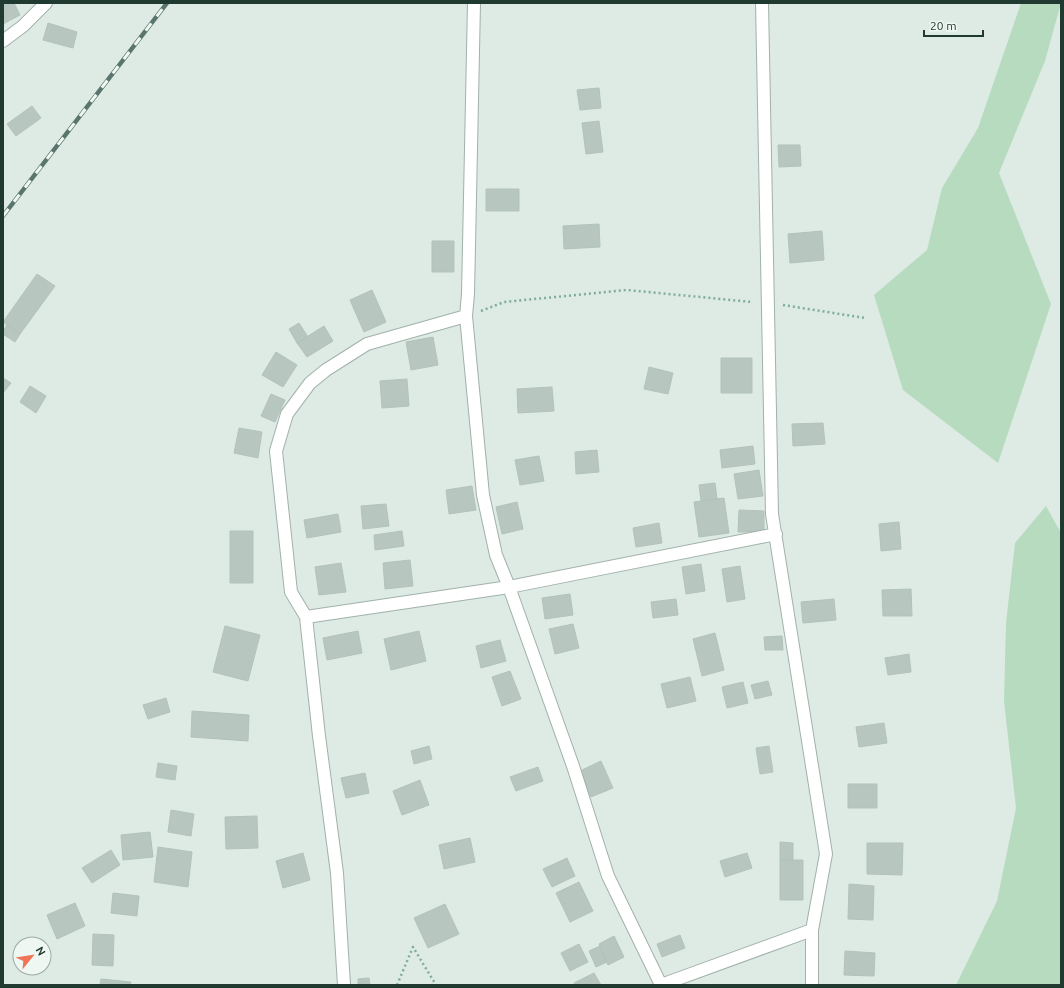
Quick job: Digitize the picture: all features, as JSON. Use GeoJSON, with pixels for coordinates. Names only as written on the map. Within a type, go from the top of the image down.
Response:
{"type":"FeatureCollection","features":[{"type":"Feature","properties":{"kind":"street"},"geometry":{"type":"LineString","coordinates":[[3,41],[23,26],[46,3]]}},
{"type":"Feature","properties":{"kind":"street"},"geometry":{"type":"LineString","coordinates":[[474,3],[468,294],[466,316],[483,495],[496,554],[573,766],[608,876],[661,985],[812,930]]}},
{"type":"Feature","properties":{"kind":"street"},"geometry":{"type":"LineString","coordinates":[[762,3],[772,514],[826,854],[812,930],[812,985]]}},
{"type":"Feature","properties":{"kind":"street"},"geometry":{"type":"LineString","coordinates":[[344,985],[337,872],[319,736],[306,616],[291,592],[276,452],[287,414],[310,383],[326,370],[367,344],[466,316]]}},
{"type":"Feature","properties":{"kind":"street"},"geometry":{"type":"LineString","coordinates":[[306,616],[509,587],[776,534]]}},
{"type":"Feature","properties":{"kind":"path"},"geometry":{"type":"LineString","coordinates":[[466,316],[504,302],[628,290],[768,303],[865,318]]}},
{"type":"Feature","properties":{"kind":"path"},"geometry":{"type":"LineString","coordinates":[[397,985],[413,947],[436,985]]}},
{"type":"Feature","properties":{"kind":"green space"},"geometry":{"type":"Polygon","coordinates":[[[1021,3],[1061,3],[1045,61],[999,173],[1051,304],[998,463],[903,390],[874,295],[927,250],[942,188],[978,128],[1021,3]]]}},
{"type":"Feature","properties":{"kind":"green space"},"geometry":{"type":"Polygon","coordinates":[[[1046,506],[1061,533],[1061,985],[956,985],[997,901],[1016,808],[1004,701],[1006,623],[1015,543],[1046,506]]]}},
{"type":"Feature","properties":{"kind":"building"},"geometry":{"type":"Polygon","coordinates":[[[3,3],[14,3],[20,15],[3,24],[3,3]]]}},
{"type":"Feature","properties":{"kind":"building"},"geometry":{"type":"Polygon","coordinates":[[[48,23],[77,32],[73,48],[43,40],[48,23]]]}},
{"type":"Feature","properties":{"kind":"building"},"geometry":{"type":"Polygon","coordinates":[[[599,88],[601,108],[580,110],[577,90],[599,88]]]}},
{"type":"Feature","properties":{"kind":"building"},"geometry":{"type":"Polygon","coordinates":[[[32,106],[41,118],[16,136],[7,124],[32,106]]]}},
{"type":"Feature","properties":{"kind":"building"},"geometry":{"type":"Polygon","coordinates":[[[599,121],[603,152],[586,154],[582,123],[599,121]]]}},
{"type":"Feature","properties":{"kind":"building"},"geometry":{"type":"Polygon","coordinates":[[[778,145],[800,145],[801,166],[779,167],[778,145]]]}},
{"type":"Feature","properties":{"kind":"building"},"geometry":{"type":"Polygon","coordinates":[[[486,189],[519,189],[519,211],[486,211],[486,189]]]}},
{"type":"Feature","properties":{"kind":"building"},"geometry":{"type":"Polygon","coordinates":[[[599,224],[600,247],[564,249],[563,226],[599,224]]]}},
{"type":"Feature","properties":{"kind":"building"},"geometry":{"type":"Polygon","coordinates":[[[822,231],[824,260],[790,263],[788,234],[822,231]]]}},
{"type":"Feature","properties":{"kind":"building"},"geometry":{"type":"Polygon","coordinates":[[[432,241],[454,241],[454,272],[432,272],[432,241]]]}},
{"type":"Feature","properties":{"kind":"building"},"geometry":{"type":"Polygon","coordinates":[[[37,274],[55,286],[20,334],[3,322],[37,274]]]}},
{"type":"Feature","properties":{"kind":"building"},"geometry":{"type":"Polygon","coordinates":[[[372,290],[386,322],[364,332],[350,300],[372,290]]]}},
{"type":"Feature","properties":{"kind":"building"},"geometry":{"type":"Polygon","coordinates":[[[299,323],[308,337],[297,343],[289,329],[299,323]]]}},
{"type":"Feature","properties":{"kind":"building"},"geometry":{"type":"Polygon","coordinates":[[[7,325],[20,334],[15,342],[3,334],[3,331],[7,325]]]}},
{"type":"Feature","properties":{"kind":"building"},"geometry":{"type":"Polygon","coordinates":[[[324,326],[333,341],[307,357],[297,343],[324,326]]]}},
{"type":"Feature","properties":{"kind":"building"},"geometry":{"type":"Polygon","coordinates":[[[433,337],[438,365],[411,370],[406,342],[433,337]]]}},
{"type":"Feature","properties":{"kind":"building"},"geometry":{"type":"Polygon","coordinates":[[[276,352],[297,365],[283,387],[262,375],[276,352]]]}},
{"type":"Feature","properties":{"kind":"building"},"geometry":{"type":"Polygon","coordinates":[[[721,358],[752,358],[752,393],[721,393],[721,358]]]}},
{"type":"Feature","properties":{"kind":"building"},"geometry":{"type":"Polygon","coordinates":[[[649,367],[673,373],[668,394],[644,389],[649,367]]]}},
{"type":"Feature","properties":{"kind":"building"},"geometry":{"type":"Polygon","coordinates":[[[3,378],[11,383],[3,393],[3,378]]]}},
{"type":"Feature","properties":{"kind":"building"},"geometry":{"type":"Polygon","coordinates":[[[407,379],[409,406],[382,408],[380,381],[407,379]]]}},
{"type":"Feature","properties":{"kind":"building"},"geometry":{"type":"Polygon","coordinates":[[[30,386],[46,396],[36,413],[20,402],[30,386]]]}},
{"type":"Feature","properties":{"kind":"building"},"geometry":{"type":"Polygon","coordinates":[[[552,387],[554,411],[518,413],[517,389],[552,387]]]}},
{"type":"Feature","properties":{"kind":"building"},"geometry":{"type":"Polygon","coordinates":[[[271,394],[285,400],[275,422],[261,416],[271,394]]]}},
{"type":"Feature","properties":{"kind":"building"},"geometry":{"type":"Polygon","coordinates":[[[823,423],[825,444],[793,446],[792,424],[823,423]]]}},
{"type":"Feature","properties":{"kind":"building"},"geometry":{"type":"Polygon","coordinates":[[[239,428],[262,432],[258,458],[234,453],[239,428]]]}},
{"type":"Feature","properties":{"kind":"building"},"geometry":{"type":"Polygon","coordinates":[[[753,446],[755,464],[722,468],[720,450],[753,446]]]}},
{"type":"Feature","properties":{"kind":"building"},"geometry":{"type":"Polygon","coordinates":[[[597,450],[599,472],[576,474],[575,452],[597,450]]]}},
{"type":"Feature","properties":{"kind":"building"},"geometry":{"type":"Polygon","coordinates":[[[539,456],[544,481],[520,485],[515,460],[539,456]]]}},
{"type":"Feature","properties":{"kind":"building"},"geometry":{"type":"Polygon","coordinates":[[[759,470],[763,496],[738,499],[734,474],[759,470]]]}},
{"type":"Feature","properties":{"kind":"building"},"geometry":{"type":"Polygon","coordinates":[[[715,483],[717,499],[701,501],[699,485],[715,483]]]}},
{"type":"Feature","properties":{"kind":"building"},"geometry":{"type":"Polygon","coordinates":[[[472,486],[476,510],[449,514],[446,490],[472,486]]]}},
{"type":"Feature","properties":{"kind":"building"},"geometry":{"type":"Polygon","coordinates":[[[724,498],[729,533],[699,537],[694,502],[724,498]]]}},
{"type":"Feature","properties":{"kind":"building"},"geometry":{"type":"Polygon","coordinates":[[[517,502],[523,529],[502,534],[496,507],[517,502]]]}},
{"type":"Feature","properties":{"kind":"building"},"geometry":{"type":"Polygon","coordinates":[[[386,504],[389,526],[363,529],[361,506],[386,504]]]}},
{"type":"Feature","properties":{"kind":"building"},"geometry":{"type":"Polygon","coordinates":[[[739,510],[764,511],[764,532],[738,532],[739,510]]]}},
{"type":"Feature","properties":{"kind":"building"},"geometry":{"type":"Polygon","coordinates":[[[338,514],[341,532],[307,538],[304,520],[338,514]]]}},
{"type":"Feature","properties":{"kind":"building"},"geometry":{"type":"Polygon","coordinates":[[[899,522],[901,549],[881,551],[879,524],[899,522]]]}},
{"type":"Feature","properties":{"kind":"building"},"geometry":{"type":"Polygon","coordinates":[[[659,523],[662,543],[636,547],[633,528],[659,523]]]}},
{"type":"Feature","properties":{"kind":"building"},"geometry":{"type":"Polygon","coordinates":[[[230,531],[253,531],[253,583],[230,583],[230,531]]]}},
{"type":"Feature","properties":{"kind":"building"},"geometry":{"type":"Polygon","coordinates":[[[402,531],[404,546],[375,550],[374,535],[402,531]]]}},
{"type":"Feature","properties":{"kind":"building"},"geometry":{"type":"Polygon","coordinates":[[[410,560],[413,586],[385,589],[383,563],[410,560]]]}},
{"type":"Feature","properties":{"kind":"building"},"geometry":{"type":"Polygon","coordinates":[[[341,563],[346,592],[319,595],[315,567],[341,563]]]}},
{"type":"Feature","properties":{"kind":"building"},"geometry":{"type":"Polygon","coordinates":[[[701,564],[705,591],[686,594],[682,567],[701,564]]]}},
{"type":"Feature","properties":{"kind":"building"},"geometry":{"type":"Polygon","coordinates":[[[740,566],[745,599],[727,602],[722,569],[740,566]]]}},
{"type":"Feature","properties":{"kind":"building"},"geometry":{"type":"Polygon","coordinates":[[[911,589],[912,616],[883,616],[882,590],[911,589]]]}},
{"type":"Feature","properties":{"kind":"building"},"geometry":{"type":"Polygon","coordinates":[[[570,594],[573,615],[545,619],[542,598],[570,594]]]}},
{"type":"Feature","properties":{"kind":"building"},"geometry":{"type":"Polygon","coordinates":[[[676,599],[678,615],[653,618],[651,602],[676,599]]]}},
{"type":"Feature","properties":{"kind":"building"},"geometry":{"type":"Polygon","coordinates":[[[834,599],[836,620],[803,623],[801,602],[834,599]]]}},
{"type":"Feature","properties":{"kind":"building"},"geometry":{"type":"Polygon","coordinates":[[[573,624],[579,648],[555,654],[549,629],[573,624]]]}},
{"type":"Feature","properties":{"kind":"building"},"geometry":{"type":"Polygon","coordinates":[[[225,626],[260,635],[248,681],[213,672],[225,626]]]}},
{"type":"Feature","properties":{"kind":"building"},"geometry":{"type":"Polygon","coordinates":[[[358,631],[362,653],[327,660],[323,638],[358,631]]]}},
{"type":"Feature","properties":{"kind":"building"},"geometry":{"type":"Polygon","coordinates":[[[419,631],[426,661],[391,670],[384,639],[419,631]]]}},
{"type":"Feature","properties":{"kind":"building"},"geometry":{"type":"Polygon","coordinates":[[[715,633],[724,670],[702,676],[693,639],[715,633]]]}},
{"type":"Feature","properties":{"kind":"building"},"geometry":{"type":"Polygon","coordinates":[[[782,636],[783,650],[765,650],[764,637],[782,636]]]}},
{"type":"Feature","properties":{"kind":"building"},"geometry":{"type":"Polygon","coordinates":[[[500,640],[506,661],[481,668],[476,646],[500,640]]]}},
{"type":"Feature","properties":{"kind":"building"},"geometry":{"type":"Polygon","coordinates":[[[909,654],[911,672],[888,675],[885,658],[909,654]]]}},
{"type":"Feature","properties":{"kind":"building"},"geometry":{"type":"Polygon","coordinates":[[[510,671],[521,699],[502,706],[492,677],[510,671]]]}},
{"type":"Feature","properties":{"kind":"building"},"geometry":{"type":"Polygon","coordinates":[[[690,677],[696,701],[667,708],[661,684],[690,677]]]}},
{"type":"Feature","properties":{"kind":"building"},"geometry":{"type":"Polygon","coordinates":[[[768,681],[772,695],[755,699],[751,685],[768,681]]]}},
{"type":"Feature","properties":{"kind":"building"},"geometry":{"type":"Polygon","coordinates":[[[743,682],[748,703],[727,708],[722,687],[743,682]]]}},
{"type":"Feature","properties":{"kind":"building"},"geometry":{"type":"Polygon","coordinates":[[[166,698],[170,712],[148,719],[143,705],[166,698]]]}},
{"type":"Feature","properties":{"kind":"building"},"geometry":{"type":"Polygon","coordinates":[[[192,711],[249,715],[248,741],[191,737],[192,711]]]}},
{"type":"Feature","properties":{"kind":"building"},"geometry":{"type":"Polygon","coordinates":[[[884,723],[887,743],[859,747],[856,727],[884,723]]]}},
{"type":"Feature","properties":{"kind":"building"},"geometry":{"type":"Polygon","coordinates":[[[429,746],[432,759],[414,764],[411,751],[429,746]]]}},
{"type":"Feature","properties":{"kind":"building"},"geometry":{"type":"Polygon","coordinates":[[[769,746],[773,772],[760,774],[756,748],[769,746]]]}},
{"type":"Feature","properties":{"kind":"building"},"geometry":{"type":"Polygon","coordinates":[[[601,761],[613,788],[591,797],[580,771],[601,761]]]}},
{"type":"Feature","properties":{"kind":"building"},"geometry":{"type":"Polygon","coordinates":[[[158,763],[177,766],[175,780],[156,777],[158,763]]]}},
{"type":"Feature","properties":{"kind":"building"},"geometry":{"type":"Polygon","coordinates":[[[538,767],[543,781],[516,791],[510,777],[538,767]]]}},
{"type":"Feature","properties":{"kind":"building"},"geometry":{"type":"Polygon","coordinates":[[[365,773],[369,793],[346,798],[341,778],[365,773]]]}},
{"type":"Feature","properties":{"kind":"building"},"geometry":{"type":"Polygon","coordinates":[[[420,780],[429,805],[402,815],[393,791],[420,780]]]}},
{"type":"Feature","properties":{"kind":"building"},"geometry":{"type":"Polygon","coordinates":[[[848,784],[877,784],[877,808],[848,808],[848,784]]]}},
{"type":"Feature","properties":{"kind":"building"},"geometry":{"type":"Polygon","coordinates":[[[171,810],[194,814],[191,836],[168,832],[171,810]]]}},
{"type":"Feature","properties":{"kind":"building"},"geometry":{"type":"Polygon","coordinates":[[[257,816],[258,848],[226,849],[225,817],[257,816]]]}},
{"type":"Feature","properties":{"kind":"building"},"geometry":{"type":"Polygon","coordinates":[[[150,832],[153,857],[123,860],[121,835],[150,832]]]}},
{"type":"Feature","properties":{"kind":"building"},"geometry":{"type":"Polygon","coordinates":[[[470,838],[475,862],[444,869],[439,845],[470,838]]]}},
{"type":"Feature","properties":{"kind":"building"},"geometry":{"type":"Polygon","coordinates":[[[780,842],[793,843],[793,860],[780,860],[780,842]]]}},
{"type":"Feature","properties":{"kind":"building"},"geometry":{"type":"Polygon","coordinates":[[[867,843],[903,843],[902,875],[867,874],[867,843]]]}},
{"type":"Feature","properties":{"kind":"building"},"geometry":{"type":"Polygon","coordinates":[[[158,847],[192,852],[188,887],[154,882],[158,847]]]}},
{"type":"Feature","properties":{"kind":"building"},"geometry":{"type":"Polygon","coordinates":[[[111,850],[120,865],[92,883],[82,868],[111,850]]]}},
{"type":"Feature","properties":{"kind":"building"},"geometry":{"type":"Polygon","coordinates":[[[303,853],[310,880],[283,888],[276,861],[303,853]]]}},
{"type":"Feature","properties":{"kind":"building"},"geometry":{"type":"Polygon","coordinates":[[[747,853],[752,868],[725,877],[720,861],[747,853]]]}},
{"type":"Feature","properties":{"kind":"building"},"geometry":{"type":"Polygon","coordinates":[[[567,858],[575,876],[552,887],[543,869],[567,858]]]}},
{"type":"Feature","properties":{"kind":"building"},"geometry":{"type":"Polygon","coordinates":[[[780,860],[803,860],[803,900],[780,900],[780,860]]]}},
{"type":"Feature","properties":{"kind":"building"},"geometry":{"type":"Polygon","coordinates":[[[579,882],[593,911],[570,922],[556,893],[579,882]]]}},
{"type":"Feature","properties":{"kind":"building"},"geometry":{"type":"Polygon","coordinates":[[[849,884],[874,886],[873,920],[848,919],[849,884]]]}},
{"type":"Feature","properties":{"kind":"building"},"geometry":{"type":"Polygon","coordinates":[[[113,893],[139,896],[137,916],[111,913],[113,893]]]}},
{"type":"Feature","properties":{"kind":"building"},"geometry":{"type":"Polygon","coordinates":[[[75,903],[85,926],[57,939],[47,915],[75,903]]]}},
{"type":"Feature","properties":{"kind":"building"},"geometry":{"type":"Polygon","coordinates":[[[445,904],[459,934],[428,948],[414,918],[445,904]]]}},
{"type":"Feature","properties":{"kind":"building"},"geometry":{"type":"Polygon","coordinates":[[[93,934],[114,935],[113,966],[92,965],[93,934]]]}},
{"type":"Feature","properties":{"kind":"building"},"geometry":{"type":"Polygon","coordinates":[[[680,935],[685,948],[662,957],[657,944],[680,935]]]}},
{"type":"Feature","properties":{"kind":"building"},"geometry":{"type":"Polygon","coordinates":[[[614,936],[624,957],[608,965],[599,944],[614,936]]]}},
{"type":"Feature","properties":{"kind":"building"},"geometry":{"type":"Polygon","coordinates":[[[579,944],[588,962],[570,971],[561,953],[579,944]]]}},
{"type":"Feature","properties":{"kind":"building"},"geometry":{"type":"Polygon","coordinates":[[[600,946],[607,962],[596,967],[589,951],[600,946]]]}},
{"type":"Feature","properties":{"kind":"building"},"geometry":{"type":"Polygon","coordinates":[[[845,951],[875,953],[874,976],[844,975],[845,951]]]}},
{"type":"Feature","properties":{"kind":"building"},"geometry":{"type":"Polygon","coordinates":[[[594,973],[601,985],[575,985],[574,983],[594,973]]]}},
{"type":"Feature","properties":{"kind":"building"},"geometry":{"type":"Polygon","coordinates":[[[369,978],[370,985],[358,985],[358,979],[369,978]]]}},
{"type":"Feature","properties":{"kind":"building"},"geometry":{"type":"Polygon","coordinates":[[[101,979],[131,982],[130,985],[100,985],[101,979]]]}},
{"type":"Feature","properties":{"kind":"railway"},"geometry":{"type":"LineString","coordinates":[[3,216],[167,3]]}}]}
